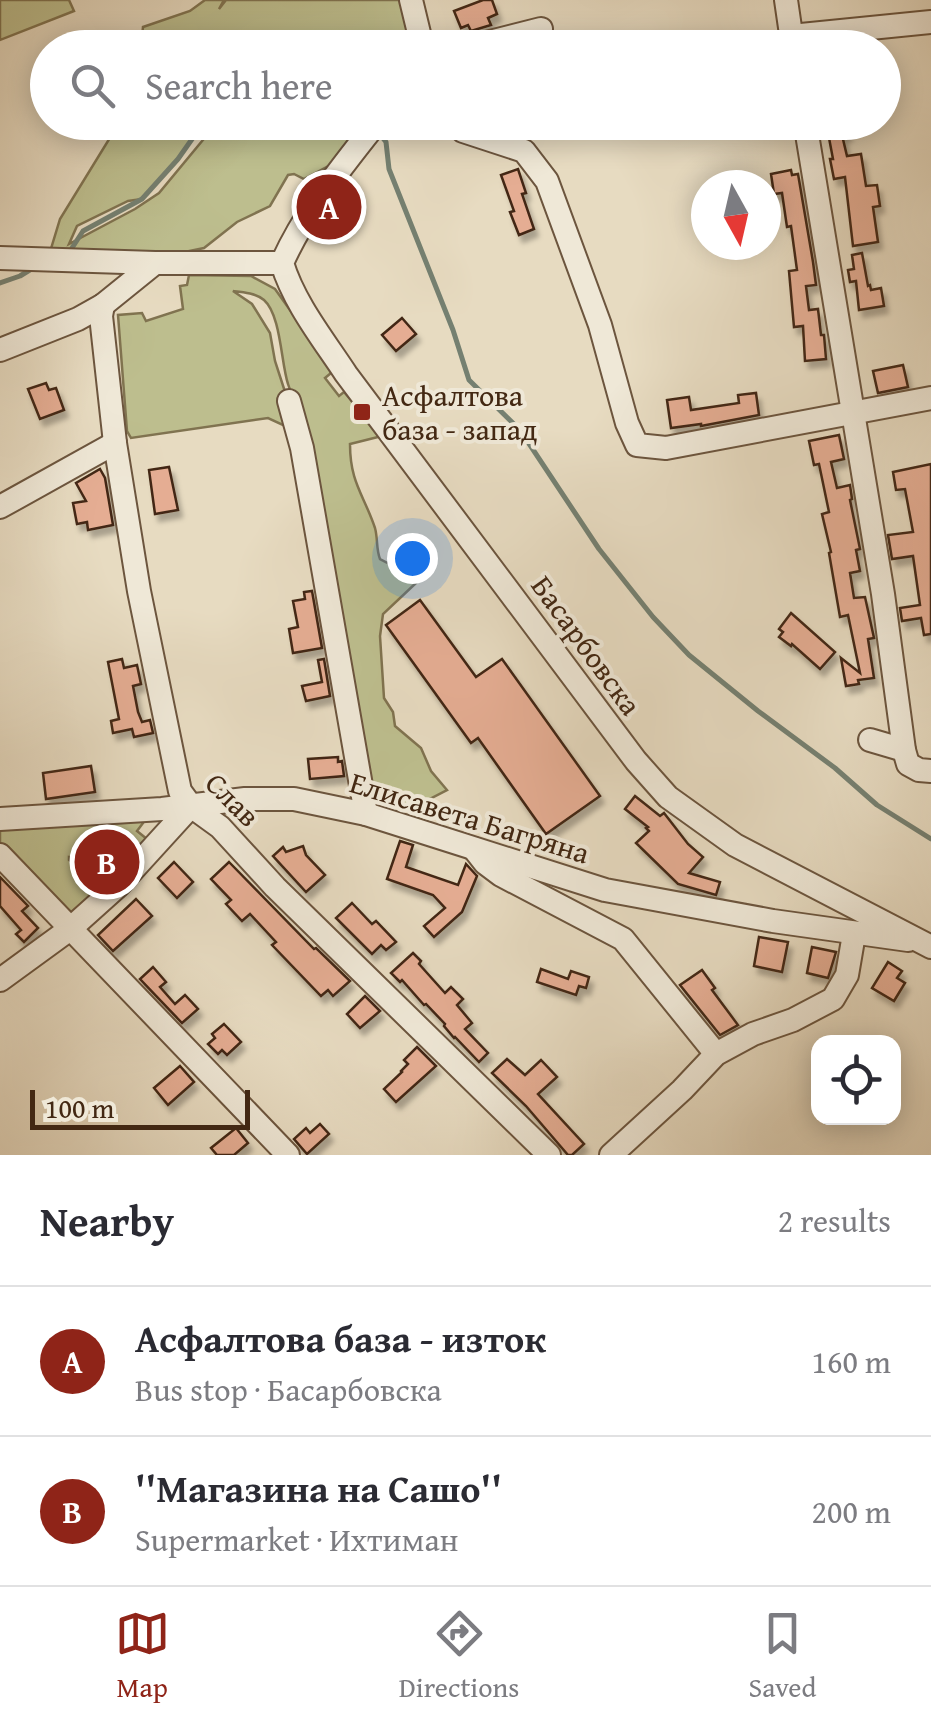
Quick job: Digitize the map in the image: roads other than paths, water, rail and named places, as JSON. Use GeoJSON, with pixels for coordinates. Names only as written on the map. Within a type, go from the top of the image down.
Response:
{"type":"FeatureCollection","features":[{"type":"Feature","properties":{"kind":"street"},"geometry":{"type":"LineString","coordinates":[[411,0],[417,30]]}},
{"type":"Feature","properties":{"kind":"street"},"geometry":{"type":"LineString","coordinates":[[786,0],[790,30]]}},
{"type":"Feature","properties":{"kind":"street"},"geometry":{"type":"LineString","coordinates":[[875,30],[931,22]]}},
{"type":"Feature","properties":{"kind":"street"},"geometry":{"type":"LineString","coordinates":[[536,30],[540,29]]}},
{"type":"Feature","properties":{"kind":"street"},"geometry":{"type":"LineString","coordinates":[[0,258],[284,270],[292,240],[363,140]]}},
{"type":"Feature","properties":{"kind":"street"},"geometry":{"type":"LineString","coordinates":[[490,140],[524,151],[547,180],[600,325],[638,445],[666,448],[931,398]]}},
{"type":"Feature","properties":{"kind":"street"},"geometry":{"type":"LineString","coordinates":[[809,140],[883,594],[904,750],[908,764],[931,771]]}},
{"type":"Feature","properties":{"kind":"street"},"geometry":{"type":"LineString","coordinates":[[0,350],[103,306],[155,263]]}},
{"type":"Feature","properties":{"kind":"street","name":"Басарбовска"},"geometry":{"type":"LineString","coordinates":[[284,270],[312,323],[346,374],[626,748],[668,797],[735,845],[925,944]]}},
{"type":"Feature","properties":{"kind":"street","name":"Слав"},"geometry":{"type":"LineString","coordinates":[[103,306],[115,443],[139,591],[180,791],[549,1155]]}},
{"type":"Feature","properties":{"kind":"street"},"geometry":{"type":"LineString","coordinates":[[289,400],[302,448],[366,814]]}},
{"type":"Feature","properties":{"kind":"street"},"geometry":{"type":"LineString","coordinates":[[0,507],[115,443]]}},
{"type":"Feature","properties":{"kind":"street"},"geometry":{"type":"LineString","coordinates":[[870,740],[904,750]]}},
{"type":"Feature","properties":{"kind":"street","name":"Елисавета Багряна"},"geometry":{"type":"LineString","coordinates":[[0,818],[162,809],[246,799],[294,800],[366,814],[605,890],[925,944]]}},
{"type":"Feature","properties":{"kind":"street"},"geometry":{"type":"LineString","coordinates":[[0,980],[70,930],[119,885],[191,806]]}},
{"type":"Feature","properties":{"kind":"street"},"geometry":{"type":"LineString","coordinates":[[472,847],[500,875],[624,939],[716,1054]]}},
{"type":"Feature","properties":{"kind":"street"},"geometry":{"type":"LineString","coordinates":[[0,856],[288,1155]]}},
{"type":"Feature","properties":{"kind":"street"},"geometry":{"type":"LineString","coordinates":[[611,1155],[716,1054],[833,1000],[847,975],[854,934]]}},
{"type":"Feature","properties":{"kind":"waterway"},"geometry":{"type":"LineString","coordinates":[[72,248],[83,231],[142,199],[191,140]]}},
{"type":"Feature","properties":{"kind":"waterway"},"geometry":{"type":"LineString","coordinates":[[384,140],[389,169],[469,380],[520,430],[599,549],[689,655],[877,805],[931,839]]}},
{"type":"Feature","properties":{"kind":"waterway"},"geometry":{"type":"LineString","coordinates":[[0,283],[33,268]]}},
{"type":"Feature","properties":{"kind":"place","name":"Асфалтова база - изток"},"geometry":{"type":"Point","coordinates":[329,207]}},
{"type":"Feature","properties":{"kind":"place","name":"Асфалтова база - запад"},"geometry":{"type":"Point","coordinates":[362,412]}},
{"type":"Feature","properties":{"kind":"place","name":"''Магазина на Сашо''"},"geometry":{"type":"Point","coordinates":[107,862]}}]}
